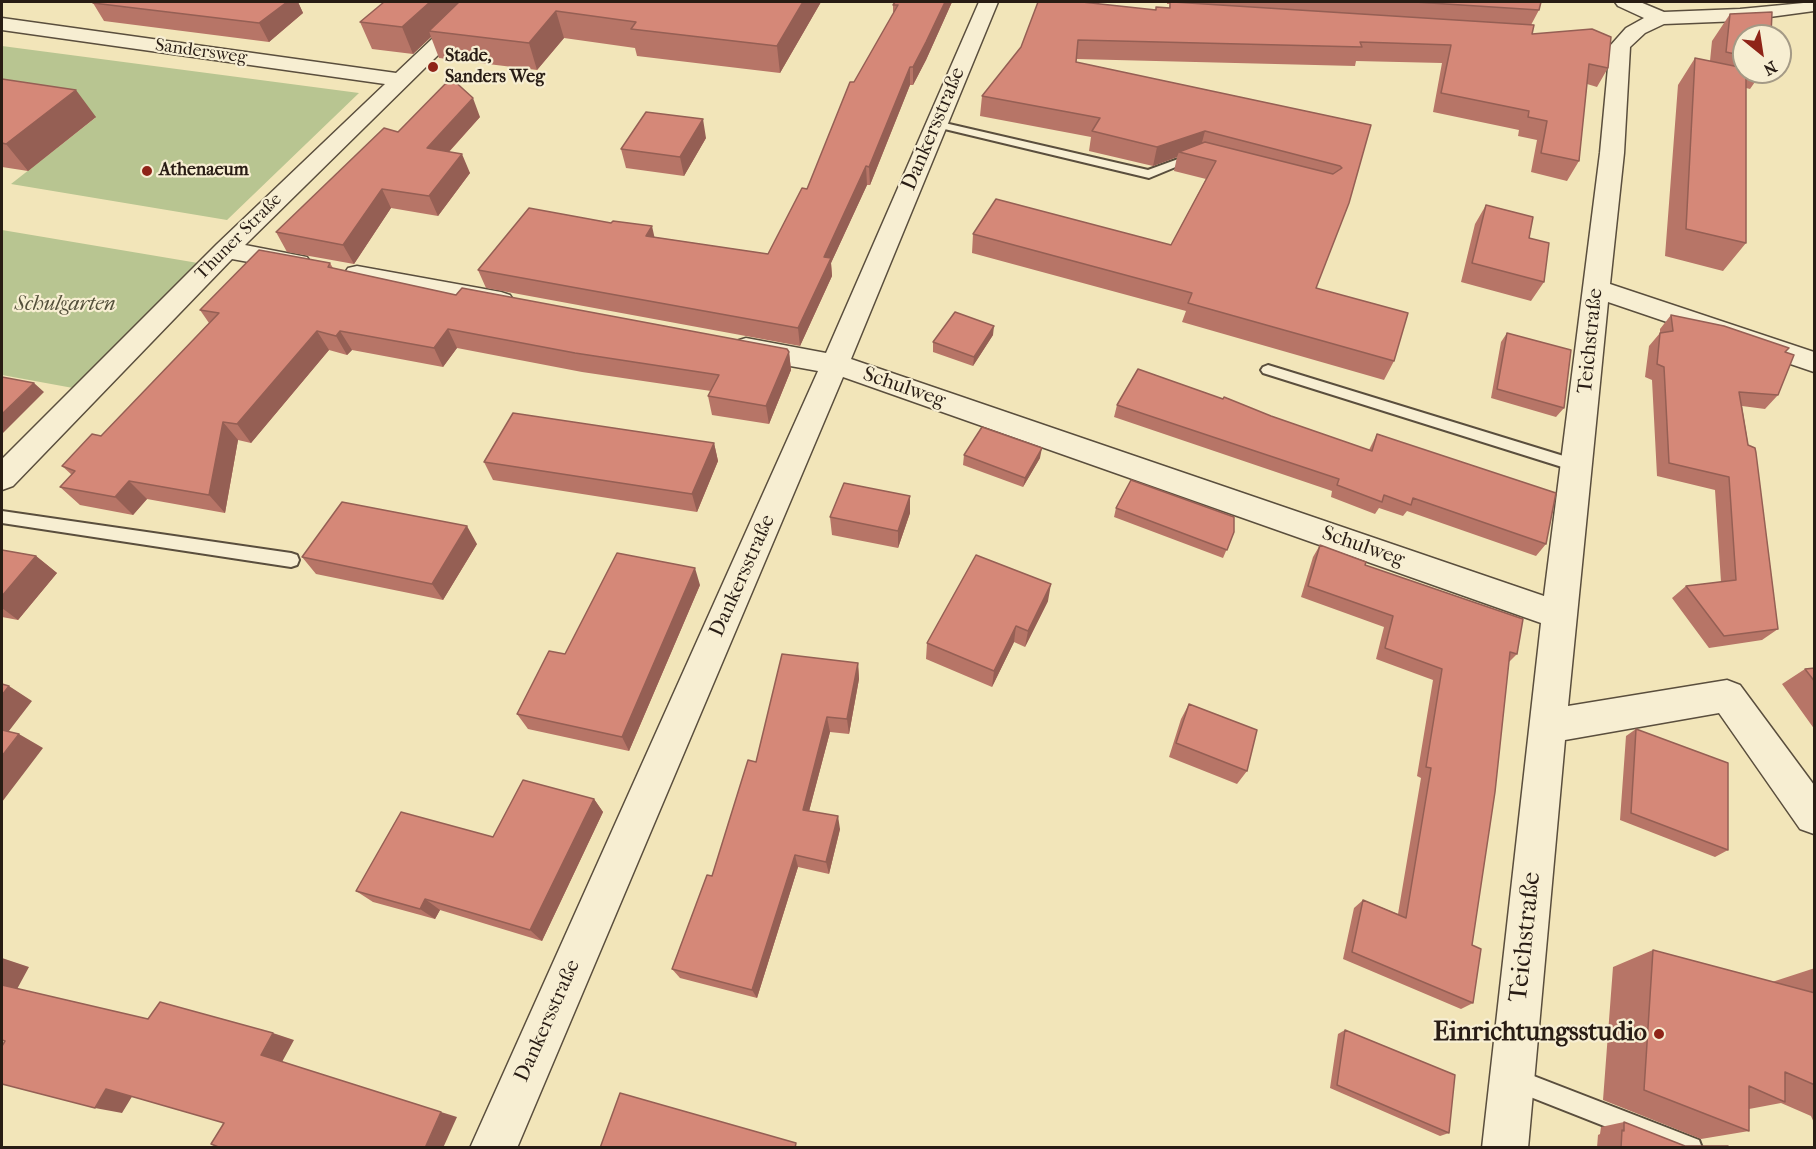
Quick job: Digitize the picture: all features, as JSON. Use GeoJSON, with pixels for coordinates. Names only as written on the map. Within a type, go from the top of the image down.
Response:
{"type":"FeatureCollection","features":[{"type":"Feature","properties":{"kind":"street","name":"Thuner Straße"},"geometry":{"type":"LineString","coordinates":[[2,478],[226,250],[482,2]]}},
{"type":"Feature","properties":{"kind":"street","name":"Dankersstraße"},"geometry":{"type":"LineString","coordinates":[[493,1148],[835,364],[988,2]]}},
{"type":"Feature","properties":{"kind":"street"},"geometry":{"type":"LineString","coordinates":[[1625,2],[1661,18],[1740,15],[1815,5]]}},
{"type":"Feature","properties":{"kind":"street","name":"Teichstraße"},"geometry":{"type":"LineString","coordinates":[[1505,1148],[1547,726],[1597,289],[1620,46],[1611,41],[1661,18]]}},
{"type":"Feature","properties":{"kind":"street","name":"Sandersweg"},"geometry":{"type":"LineString","coordinates":[[2,24],[401,80]]}},
{"type":"Feature","properties":{"kind":"street"},"geometry":{"type":"LineString","coordinates":[[226,250],[530,307]]}},
{"type":"Feature","properties":{"kind":"street"},"geometry":{"type":"LineString","coordinates":[[1597,289],[1815,362]]}},
{"type":"Feature","properties":{"kind":"street","name":"Schulweg"},"geometry":{"type":"LineString","coordinates":[[718,342],[835,364],[1559,615]]}},
{"type":"Feature","properties":{"kind":"street"},"geometry":{"type":"LineString","coordinates":[[1547,726],[1727,696],[1815,816]]}},
{"type":"Feature","properties":{"kind":"lane"},"geometry":{"type":"LineString","coordinates":[[936,124],[1149,174],[1199,155],[1210,158]]}},
{"type":"Feature","properties":{"kind":"lane"},"geometry":{"type":"LineString","coordinates":[[1268,370],[1578,466]]}},
{"type":"Feature","properties":{"kind":"lane"},"geometry":{"type":"LineString","coordinates":[[2,517],[291,560]]}},
{"type":"Feature","properties":{"kind":"lane"},"geometry":{"type":"LineString","coordinates":[[1512,1079],[1691,1148]]}},
{"type":"Feature","properties":{"kind":"green space"},"geometry":{"type":"Polygon","coordinates":[[[2,46],[359,93],[227,220],[11,184],[95,118],[2,103],[2,46]]]}},
{"type":"Feature","properties":{"kind":"green space","name":"Schulgarten"},"geometry":{"type":"Polygon","coordinates":[[[2,230],[198,263],[73,388],[2,375],[2,230]]]}},
{"type":"Feature","properties":{"kind":"building"},"geometry":{"type":"Polygon","coordinates":[[[287,2],[259,23],[93,3],[287,2]]]}},
{"type":"Feature","properties":{"kind":"building"},"geometry":{"type":"Polygon","coordinates":[[[384,2],[430,2],[402,27],[360,22],[384,2]]]}},
{"type":"Feature","properties":{"kind":"building"},"geometry":{"type":"Polygon","coordinates":[[[459,2],[803,2],[777,46],[631,29],[636,22],[556,11],[529,43],[429,31],[459,2]]]}},
{"type":"Feature","properties":{"kind":"building"},"geometry":{"type":"Polygon","coordinates":[[[895,2],[945,2],[913,67],[910,67],[869,167],[866,166],[824,257],[831,258],[798,328],[478,270],[529,208],[611,223],[613,221],[652,226],[646,236],[768,254],[802,188],[807,189],[850,82],[854,82],[898,5],[893,5],[895,2]]]}},
{"type":"Feature","properties":{"kind":"building"},"geometry":{"type":"Polygon","coordinates":[[[1038,2],[1082,2],[1156,10],[1156,7],[1170,8],[1170,2],[1173,2],[1534,25],[1532,34],[1592,29],[1611,37],[1608,68],[1589,64],[1579,161],[1541,153],[1547,121],[1528,117],[1529,111],[1441,93],[1451,45],[1360,42],[1362,47],[1078,40],[1076,62],[1371,125],[1349,203],[1316,288],[1408,313],[1394,361],[1188,303],[1192,293],[973,234],[996,199],[1171,245],[1216,161],[1179,152],[1205,142],[1333,174],[1342,168],[1205,131],[1157,147],[1092,131],[1100,118],[982,96],[1021,47],[1038,2]]]}},
{"type":"Feature","properties":{"kind":"building"},"geometry":{"type":"Polygon","coordinates":[[[1415,2],[1541,2],[1539,10],[1415,2]]]}},
{"type":"Feature","properties":{"kind":"building"},"geometry":{"type":"Polygon","coordinates":[[[1772,12],[1772,24],[1732,24],[1732,53],[1726,52],[1730,14],[1772,12]]]}},
{"type":"Feature","properties":{"kind":"building"},"geometry":{"type":"Polygon","coordinates":[[[1695,58],[1732,66],[1732,84],[1746,84],[1746,243],[1686,229],[1695,58]]]}},
{"type":"Feature","properties":{"kind":"building"},"geometry":{"type":"Polygon","coordinates":[[[451,78],[473,98],[427,148],[462,154],[429,196],[382,189],[343,245],[276,232],[384,128],[398,132],[451,78]]]}},
{"type":"Feature","properties":{"kind":"building"},"geometry":{"type":"Polygon","coordinates":[[[2,79],[76,90],[6,144],[2,143],[2,79]]]}},
{"type":"Feature","properties":{"kind":"building"},"geometry":{"type":"Polygon","coordinates":[[[646,112],[703,119],[680,157],[621,149],[646,112]]]}},
{"type":"Feature","properties":{"kind":"building"},"geometry":{"type":"Polygon","coordinates":[[[1486,205],[1533,217],[1529,238],[1549,243],[1544,282],[1472,263],[1486,205]]]}},
{"type":"Feature","properties":{"kind":"building"},"geometry":{"type":"Polygon","coordinates":[[[259,250],[330,263],[328,267],[456,295],[462,288],[787,349],[789,352],[766,406],[708,396],[719,375],[575,353],[448,329],[434,348],[340,331],[336,336],[317,331],[237,424],[223,422],[209,495],[129,481],[115,497],[60,487],[75,471],[62,466],[92,434],[101,436],[219,313],[200,310],[259,250]]]}},
{"type":"Feature","properties":{"kind":"building"},"geometry":{"type":"Polygon","coordinates":[[[955,312],[994,326],[974,357],[933,342],[955,312]]]}},
{"type":"Feature","properties":{"kind":"building"},"geometry":{"type":"Polygon","coordinates":[[[1671,315],[1724,326],[1789,348],[1785,352],[1794,355],[1778,395],[1739,392],[1748,445],[1755,448],[1756,453],[1778,629],[1724,636],[1686,586],[1736,580],[1729,477],[1669,463],[1664,367],[1657,364],[1660,333],[1673,331],[1671,315]]]}},
{"type":"Feature","properties":{"kind":"building"},"geometry":{"type":"Polygon","coordinates":[[[1507,333],[1571,350],[1564,408],[1497,389],[1507,333]]]}},
{"type":"Feature","properties":{"kind":"building"},"geometry":{"type":"Polygon","coordinates":[[[1138,369],[1223,399],[1224,397],[1372,451],[1377,434],[1556,493],[1546,544],[1413,498],[1411,505],[1384,495],[1382,502],[1337,485],[1339,479],[1117,405],[1138,369]]]}},
{"type":"Feature","properties":{"kind":"building"},"geometry":{"type":"Polygon","coordinates":[[[2,377],[34,383],[2,414],[2,377]]]}},
{"type":"Feature","properties":{"kind":"building"},"geometry":{"type":"Polygon","coordinates":[[[513,413],[714,443],[692,494],[484,462],[513,413]]]}},
{"type":"Feature","properties":{"kind":"building"},"geometry":{"type":"Polygon","coordinates":[[[982,427],[1042,448],[1025,478],[964,455],[982,427]]]}},
{"type":"Feature","properties":{"kind":"building"},"geometry":{"type":"Polygon","coordinates":[[[1131,480],[1234,517],[1234,532],[1227,550],[1116,508],[1131,480]]]}},
{"type":"Feature","properties":{"kind":"building"},"geometry":{"type":"Polygon","coordinates":[[[844,483],[910,496],[898,531],[830,517],[844,483]]]}},
{"type":"Feature","properties":{"kind":"building"},"geometry":{"type":"Polygon","coordinates":[[[342,502],[467,526],[432,584],[302,557],[342,502]]]}},
{"type":"Feature","properties":{"kind":"building"},"geometry":{"type":"Polygon","coordinates":[[[1320,545],[1366,562],[1365,565],[1523,619],[1517,654],[1510,652],[1495,792],[1472,945],[1481,949],[1473,1003],[1352,952],[1363,900],[1406,918],[1431,768],[1426,767],[1442,669],[1385,648],[1393,616],[1308,586],[1320,545]]]}},
{"type":"Feature","properties":{"kind":"building"},"geometry":{"type":"Polygon","coordinates":[[[2,550],[36,556],[2,596],[2,550]]]}},
{"type":"Feature","properties":{"kind":"building"},"geometry":{"type":"Polygon","coordinates":[[[617,553],[695,568],[622,737],[517,714],[549,651],[565,654],[617,553]]]}},
{"type":"Feature","properties":{"kind":"building"},"geometry":{"type":"Polygon","coordinates":[[[976,555],[1051,584],[1028,631],[1016,626],[994,671],[927,643],[976,555]]]}},
{"type":"Feature","properties":{"kind":"building"},"geometry":{"type":"Polygon","coordinates":[[[782,654],[858,663],[847,719],[827,717],[803,810],[838,816],[826,862],[795,855],[752,990],[672,969],[707,875],[712,876],[748,760],[756,762],[782,654]]]}},
{"type":"Feature","properties":{"kind":"building"},"geometry":{"type":"Polygon","coordinates":[[[1815,668],[1815,682],[1805,669],[1815,668]]]}},
{"type":"Feature","properties":{"kind":"building"},"geometry":{"type":"Polygon","coordinates":[[[2,684],[9,686],[2,695],[2,684]]]}},
{"type":"Feature","properties":{"kind":"building"},"geometry":{"type":"Polygon","coordinates":[[[1189,704],[1257,730],[1247,771],[1176,743],[1189,704]]]}},
{"type":"Feature","properties":{"kind":"building"},"geometry":{"type":"Polygon","coordinates":[[[1636,729],[1728,763],[1728,850],[1631,813],[1636,729]]]}},
{"type":"Feature","properties":{"kind":"building"},"geometry":{"type":"Polygon","coordinates":[[[2,730],[19,734],[2,756],[2,730]]]}},
{"type":"Feature","properties":{"kind":"building"},"geometry":{"type":"Polygon","coordinates":[[[523,780],[594,799],[530,930],[425,899],[420,909],[356,891],[401,812],[493,837],[523,780]]]}},
{"type":"Feature","properties":{"kind":"building"},"geometry":{"type":"Polygon","coordinates":[[[1653,950],[1815,993],[1815,1085],[1785,1072],[1785,1102],[1749,1086],[1749,1131],[1644,1090],[1653,950]]]}},
{"type":"Feature","properties":{"kind":"building"},"geometry":{"type":"Polygon","coordinates":[[[2,985],[148,1019],[160,1002],[273,1033],[261,1055],[441,1112],[425,1148],[221,1148],[211,1144],[224,1123],[106,1089],[95,1108],[2,1084],[2,1046],[5,1041],[2,1040],[2,985]]]}},
{"type":"Feature","properties":{"kind":"building"},"geometry":{"type":"Polygon","coordinates":[[[1345,1030],[1455,1075],[1449,1133],[1337,1085],[1345,1030]]]}},
{"type":"Feature","properties":{"kind":"building"},"geometry":{"type":"Polygon","coordinates":[[[620,1093],[796,1143],[795,1148],[600,1148],[620,1093]]]}},
{"type":"Feature","properties":{"kind":"building"},"geometry":{"type":"Polygon","coordinates":[[[1624,1122],[1685,1146],[1728,1146],[1728,1148],[1621,1148],[1624,1122]]]}},
{"type":"Feature","properties":{"kind":"place","name":"Stade, Sanders Weg"},"geometry":{"type":"Point","coordinates":[433,67]}},
{"type":"Feature","properties":{"kind":"place","name":"Athenaeum"},"geometry":{"type":"Point","coordinates":[147,171]}},
{"type":"Feature","properties":{"kind":"place","name":"Einrichtungsstudio"},"geometry":{"type":"Point","coordinates":[1659,1034]}}]}
